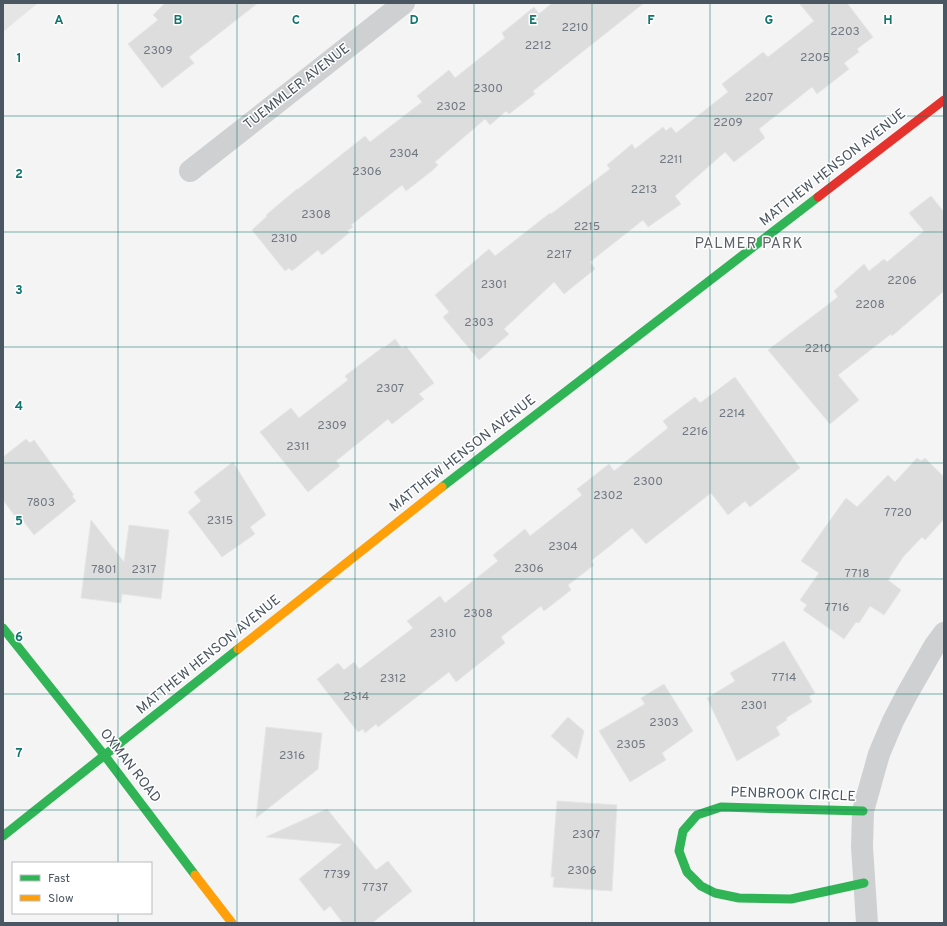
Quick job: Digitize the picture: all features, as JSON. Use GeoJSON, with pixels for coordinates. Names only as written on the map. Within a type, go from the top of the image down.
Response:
{"type":"FeatureCollection","features":[{"type":"Feature","properties":{"kind":"street","name":"TUEMMLER AVENUE"},"geometry":{"type":"LineString","coordinates":[[190,171],[404,3]]}},
{"type":"Feature","properties":{"kind":"street","name":"MATTHEW HENSON AVENUE"},"geometry":{"type":"LineString","coordinates":[[3,836],[456,476],[944,100]]}},
{"type":"Feature","properties":{"kind":"street","name":"OXMAN ROAD"},"geometry":{"type":"LineString","coordinates":[[3,628],[105,756],[232,923]]}},
{"type":"Feature","properties":{"kind":"street"},"geometry":{"type":"LineString","coordinates":[[868,923],[862,847],[863,811],[880,754],[893,721],[923,666],[944,633]]}},
{"type":"Feature","properties":{"kind":"street","name":"PENBROOK CIRCLE"},"geometry":{"type":"LineString","coordinates":[[863,811],[721,807],[697,815],[683,831],[679,851],[687,872],[701,886],[715,893],[739,898],[791,899],[864,883]]}},
{"type":"Feature","properties":{"kind":"shaded area"},"geometry":{"type":"Polygon","coordinates":[[[3,3],[38,3],[3,31],[3,3]]]}},
{"type":"Feature","properties":{"kind":"building"},"geometry":{"type":"Polygon","coordinates":[[[165,3],[258,3],[189,57],[194,63],[162,88],[128,44],[158,20],[153,15],[165,3]]]}},
{"type":"Feature","properties":{"kind":"building"},"geometry":{"type":"Polygon","coordinates":[[[552,3],[644,3],[533,91],[535,94],[509,114],[506,111],[490,125],[485,119],[435,162],[438,165],[433,170],[406,191],[402,185],[351,225],[353,227],[347,231],[349,233],[322,255],[318,250],[292,271],[289,268],[285,271],[252,230],[267,216],[266,215],[365,136],[370,142],[422,102],[417,96],[449,70],[455,78],[505,38],[502,33],[534,7],[539,14],[552,3]]]}},
{"type":"Feature","properties":{"kind":"building"},"geometry":{"type":"Polygon","coordinates":[[[799,3],[847,3],[873,37],[857,49],[859,52],[844,63],[849,69],[817,94],[812,87],[759,129],[765,138],[734,162],[725,152],[675,196],[681,204],[648,227],[643,220],[590,262],[595,269],[564,294],[554,282],[504,329],[509,334],[479,360],[443,317],[449,312],[435,295],[489,249],[495,256],[610,169],[607,165],[632,144],[635,149],[663,127],[666,131],[671,127],[676,133],[728,92],[722,84],[763,52],[768,57],[814,21],[799,3]]]}},
{"type":"Feature","properties":{"kind":"building"},"geometry":{"type":"Polygon","coordinates":[[[931,196],[944,212],[944,291],[892,336],[891,334],[838,375],[859,400],[830,424],[768,350],[838,297],[834,291],[864,264],[869,271],[884,259],[887,262],[924,231],[909,213],[931,196]]]}},
{"type":"Feature","properties":{"kind":"building"},"geometry":{"type":"Polygon","coordinates":[[[395,339],[402,349],[406,346],[434,383],[419,394],[424,399],[392,424],[388,419],[336,461],[340,466],[308,492],[260,432],[291,408],[299,418],[348,380],[345,376],[395,339]]]}},
{"type":"Feature","properties":{"kind":"building"},"geometry":{"type":"Polygon","coordinates":[[[735,377],[800,468],[750,507],[745,501],[728,515],[711,493],[646,544],[632,528],[591,561],[594,565],[568,585],[571,590],[544,611],[541,606],[501,637],[505,643],[456,682],[449,672],[378,727],[376,724],[365,733],[363,729],[358,732],[317,679],[338,663],[344,670],[354,662],[359,669],[413,628],[407,621],[440,596],[445,603],[498,561],[493,555],[525,529],[530,536],[582,495],[577,489],[609,464],[614,471],[668,428],[663,421],[695,397],[700,403],[735,377]]]}},
{"type":"Feature","properties":{"kind":"building"},"geometry":{"type":"Polygon","coordinates":[[[26,439],[30,443],[34,440],[74,495],[72,496],[76,501],[34,535],[21,518],[18,520],[3,500],[3,457],[26,439]]]}},
{"type":"Feature","properties":{"kind":"building"},"geometry":{"type":"Polygon","coordinates":[[[917,458],[921,461],[925,458],[944,477],[944,519],[925,540],[922,537],[903,557],[888,580],[901,590],[884,615],[870,606],[859,623],[856,622],[844,639],[803,610],[807,605],[800,600],[819,573],[801,561],[846,498],[857,507],[888,475],[895,482],[917,458]]]}},
{"type":"Feature","properties":{"kind":"building"},"geometry":{"type":"Polygon","coordinates":[[[233,462],[266,515],[250,527],[255,534],[222,557],[188,512],[201,501],[194,492],[233,462]]]}},
{"type":"Feature","properties":{"kind":"building"},"geometry":{"type":"Polygon","coordinates":[[[91,520],[124,562],[129,525],[169,530],[161,599],[122,594],[121,603],[81,598],[91,520]]]}},
{"type":"Feature","properties":{"kind":"building"},"geometry":{"type":"Polygon","coordinates":[[[784,641],[815,693],[809,696],[812,702],[786,718],[787,720],[776,727],[780,735],[737,761],[707,698],[735,681],[730,673],[784,641]]]}},
{"type":"Feature","properties":{"kind":"building"},"geometry":{"type":"Polygon","coordinates":[[[664,684],[693,731],[662,753],[666,760],[630,782],[599,731],[645,704],[641,698],[664,684]]]}},
{"type":"Feature","properties":{"kind":"building"},"geometry":{"type":"Polygon","coordinates":[[[568,717],[584,731],[577,759],[551,736],[568,717]]]}},
{"type":"Feature","properties":{"kind":"building"},"geometry":{"type":"Polygon","coordinates":[[[266,727],[322,733],[318,769],[256,818],[266,727]]]}},
{"type":"Feature","properties":{"kind":"building"},"geometry":{"type":"Polygon","coordinates":[[[557,801],[617,805],[612,891],[553,887],[554,877],[551,877],[557,801]]]}},
{"type":"Feature","properties":{"kind":"building"},"geometry":{"type":"Polygon","coordinates":[[[327,809],[376,870],[388,861],[412,891],[372,923],[343,923],[330,906],[324,911],[299,879],[342,844],[266,837],[327,809]]]}},
{"type":"Feature","properties":{"kind":"traffic: fast"},"geometry":{"type":"LineString","coordinates":[[442,487],[818,197]]}},
{"type":"Feature","properties":{"kind":"traffic: fast"},"geometry":{"type":"LineString","coordinates":[[3,628],[105,756],[195,875]]}},
{"type":"Feature","properties":{"kind":"traffic: fast"},"geometry":{"type":"LineString","coordinates":[[3,836],[238,649]]}},
{"type":"Feature","properties":{"kind":"traffic: fast"},"geometry":{"type":"LineString","coordinates":[[863,811],[721,807],[697,815],[683,831],[679,851],[687,872],[701,886],[715,893],[739,898],[791,899],[864,883]]}},
{"type":"Feature","properties":{"kind":"traffic: slow"},"geometry":{"type":"LineString","coordinates":[[238,649],[442,487]]}},
{"type":"Feature","properties":{"kind":"traffic: slow"},"geometry":{"type":"LineString","coordinates":[[195,875],[232,923]]}},
{"type":"Feature","properties":{"kind":"traffic: jam"},"geometry":{"type":"LineString","coordinates":[[818,197],[944,100]]}},
{"type":"Feature","properties":{"kind":"district","name":"PALMER PARK"},"geometry":{"type":"Point","coordinates":[749,244]}}]}
